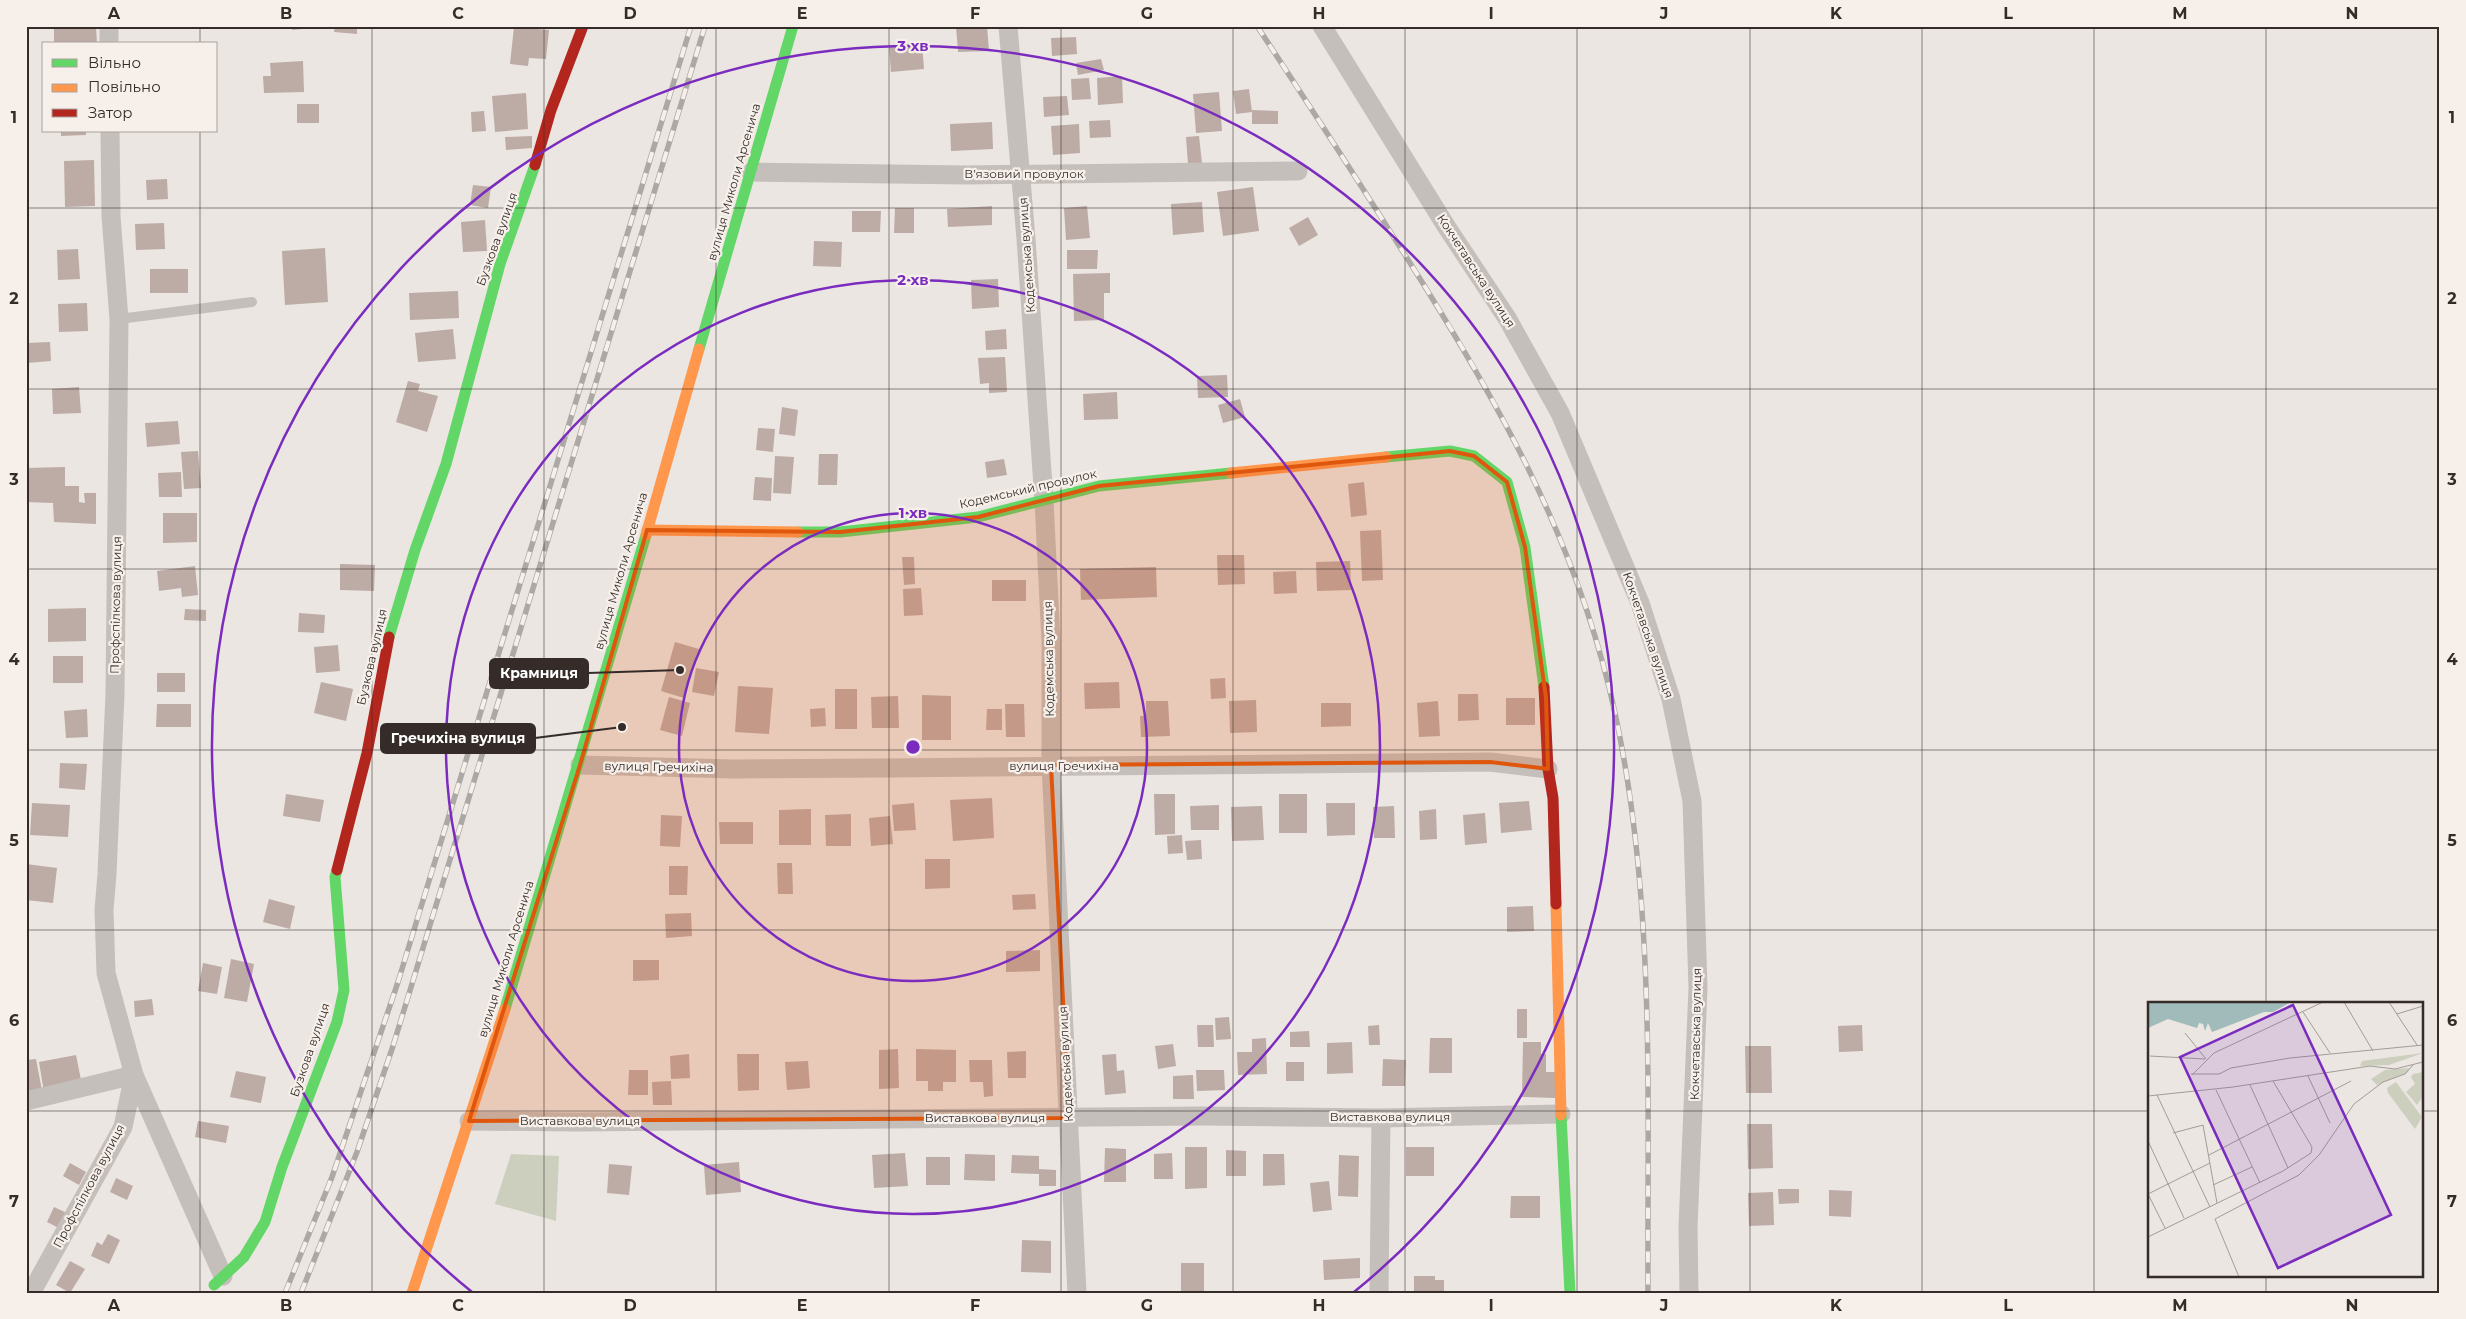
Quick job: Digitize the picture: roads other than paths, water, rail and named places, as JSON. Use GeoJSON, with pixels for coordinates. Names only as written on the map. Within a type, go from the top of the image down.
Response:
{"type":"FeatureCollection","features":[{"type":"Feature","properties":{"kind":"street"},"geometry":{"type":"LineString","coordinates":[[109,26],[109,42]]}},
{"type":"Feature","properties":{"kind":"street","name":"Бузкова вулиця"},"geometry":{"type":"LineString","coordinates":[[218,1281],[244,1257],[265,1222],[282,1167],[337,1022],[344,990],[335,877],[367,753],[389,637],[414,550],[446,464],[500,264],[529,188],[551,110],[583,26]]}},
{"type":"Feature","properties":{"kind":"street","name":"вулиця Миколи Арсенича"},"geometry":{"type":"LineString","coordinates":[[412,1293],[469,1120],[580,765],[793,26]]}},
{"type":"Feature","properties":{"kind":"street","name":"Кодемська вулиця"},"geometry":{"type":"LineString","coordinates":[[1008,26],[1021,174],[1044,501],[1051,642],[1051,765],[1077,1293]]}},
{"type":"Feature","properties":{"kind":"street","name":"Кокчетавська вулиця"},"geometry":{"type":"LineString","coordinates":[[1322,26],[1446,226],[1507,318],[1560,413],[1640,603],[1671,699],[1692,801],[1698,988],[1688,1227],[1689,1293]]}},
{"type":"Feature","properties":{"kind":"street","name":"Профспілкова вулиця"},"geometry":{"type":"LineString","coordinates":[[110,132],[111,216],[119,319],[115,694],[104,910],[106,973],[134,1075],[218,1281]]}},
{"type":"Feature","properties":{"kind":"street","name":"Вʼязовий провулок"},"geometry":{"type":"LineString","coordinates":[[751,172],[1021,174],[1298,171]]}},
{"type":"Feature","properties":{"kind":"street","name":"Кодемський провулок"},"geometry":{"type":"LineString","coordinates":[[647,530],[840,532],[978,517],[1099,486],[1450,451],[1474,456],[1506,482],[1525,547],[1546,698],[1548,769]]}},
{"type":"Feature","properties":{"kind":"street","name":"вулиця Гречихіна"},"geometry":{"type":"LineString","coordinates":[[580,765],[733,769],[1051,765],[1148,767],[1490,762],[1548,769]]}},
{"type":"Feature","properties":{"kind":"street"},"geometry":{"type":"LineString","coordinates":[[1548,769],[1554,798],[1561,1114],[1570,1293]]}},
{"type":"Feature","properties":{"kind":"street"},"geometry":{"type":"LineString","coordinates":[[26,1101],[134,1075]]}},
{"type":"Feature","properties":{"kind":"street","name":"Профспілкова вулиця"},"geometry":{"type":"LineString","coordinates":[[31,1293],[123,1126],[134,1075]]}},
{"type":"Feature","properties":{"kind":"street","name":"Виставкова вулиця"},"geometry":{"type":"LineString","coordinates":[[469,1120],[577,1122],[1200,1116],[1381,1118],[1561,1114]]}},
{"type":"Feature","properties":{"kind":"street"},"geometry":{"type":"LineString","coordinates":[[1379,1293],[1381,1118]]}},
{"type":"Feature","properties":{"kind":"lane"},"geometry":{"type":"LineString","coordinates":[[119,319],[252,302]]}},
{"type":"Feature","properties":{"kind":"railway"},"geometry":{"type":"LineString","coordinates":[[285,1293],[332,1177],[398,982],[691,26]]}},
{"type":"Feature","properties":{"kind":"railway"},"geometry":{"type":"LineString","coordinates":[[301,1293],[357,1152],[393,1046],[705,26]]}},
{"type":"Feature","properties":{"kind":"railway"},"geometry":{"type":"LineString","coordinates":[[1257,26],[1433,300],[1499,412],[1555,527],[1579,587],[1599,648],[1615,713],[1628,785],[1643,929],[1648,1075],[1648,1293]]}},
{"type":"Feature","properties":{"kind":"place","name":"Крамниця"},"geometry":{"type":"Point","coordinates":[680,670]}},
{"type":"Feature","properties":{"kind":"place","name":"Гречихіна вулиця"},"geometry":{"type":"Point","coordinates":[622,727]}}]}
